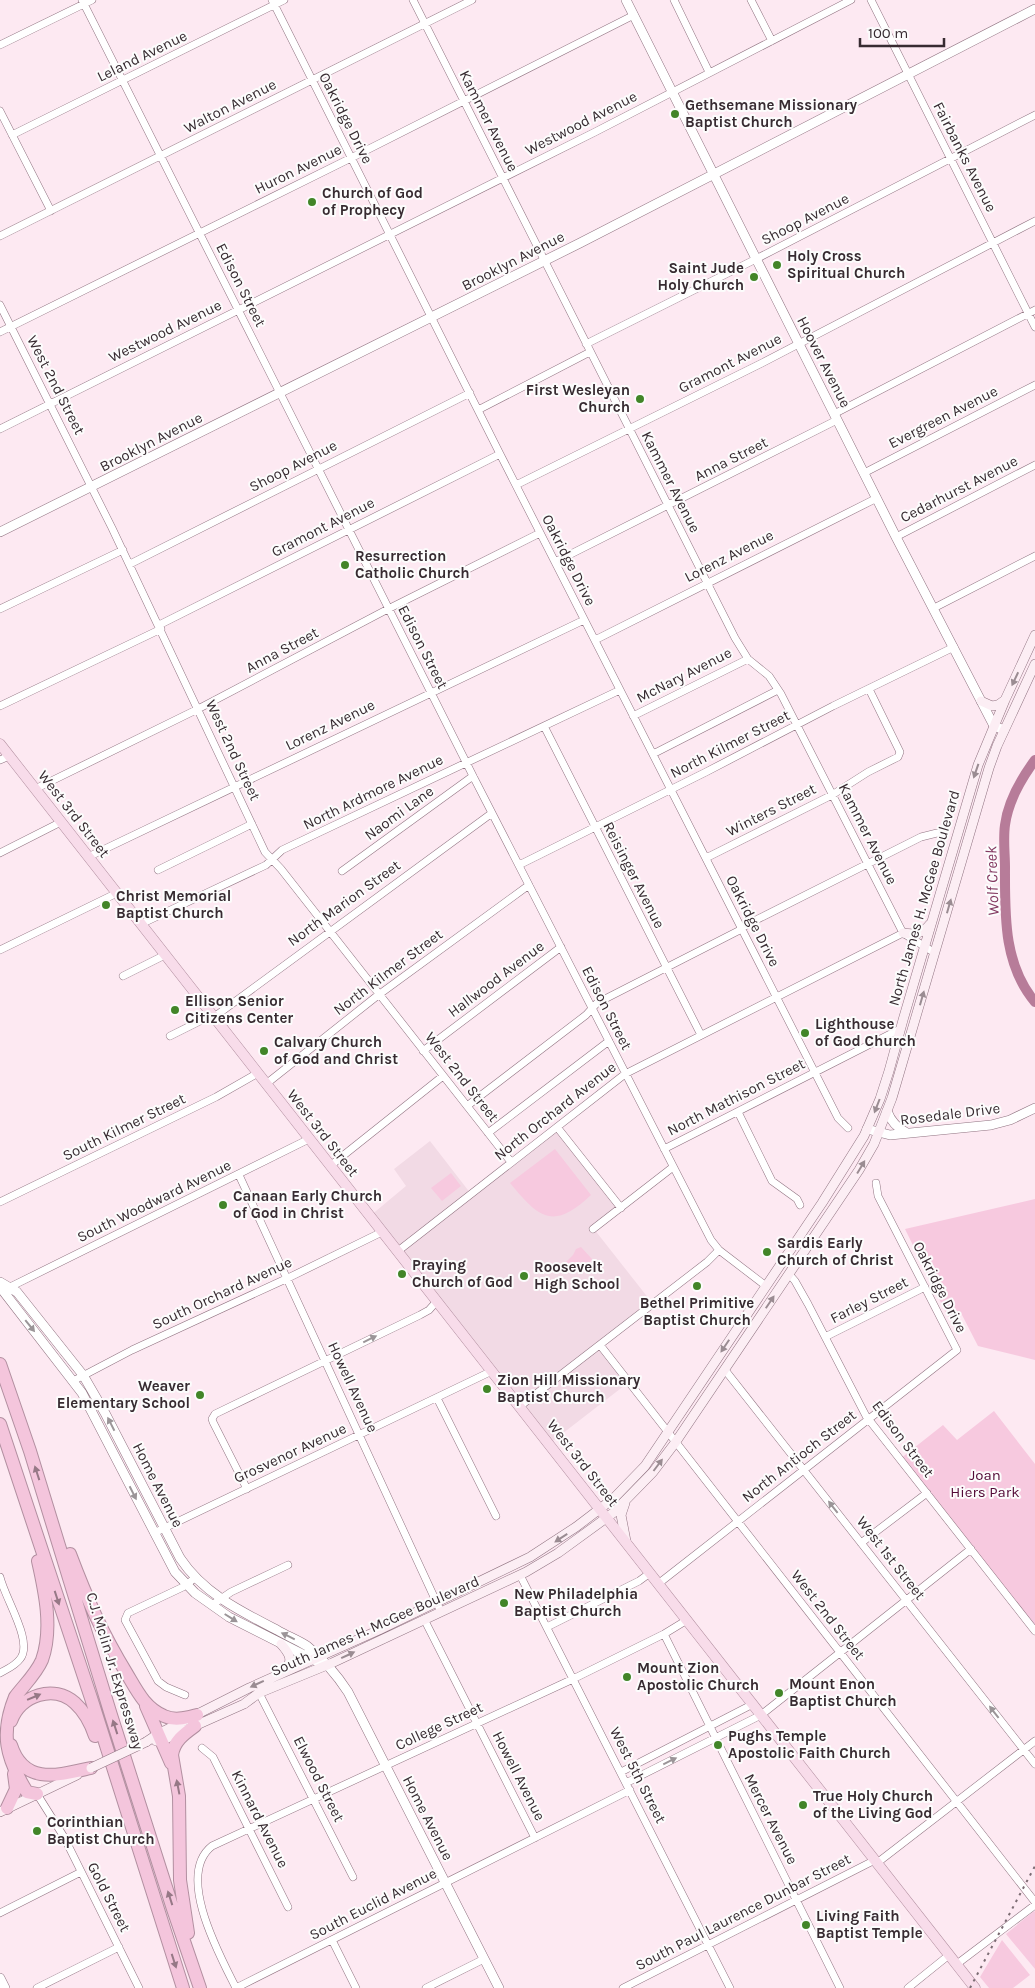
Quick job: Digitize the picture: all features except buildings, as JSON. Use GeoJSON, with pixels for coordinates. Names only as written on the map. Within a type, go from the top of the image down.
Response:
{"type":"FeatureCollection","features":[{"type":"Feature","properties":{"kind":"highway","name":"C.J. Mclin Jr. Expressway"},"geometry":{"type":"LineString","coordinates":[[0,1364],[52,1520],[105,1694],[200,1988]]}},
{"type":"Feature","properties":{"kind":"highway","name":"C.J. Mclin Jr. Expressway"},"geometry":{"type":"LineString","coordinates":[[0,1424],[91,1698],[183,1988]]}},
{"type":"Feature","properties":{"kind":"highway"},"geometry":{"type":"LineString","coordinates":[[31,1519],[44,1594],[47,1636],[44,1652],[38,1667],[9,1707],[2,1724],[1,1739],[3,1748],[37,1794]]}},
{"type":"Feature","properties":{"kind":"highway"},"geometry":{"type":"LineString","coordinates":[[52,1520],[70,1554],[90,1607],[104,1636],[145,1703],[173,1767]]}},
{"type":"Feature","properties":{"kind":"highway"},"geometry":{"type":"LineString","coordinates":[[4,1810],[16,1790],[16,1778],[9,1735],[11,1723],[17,1709],[37,1695],[49,1693],[66,1696],[76,1703],[86,1716],[118,1788]]}},
{"type":"Feature","properties":{"kind":"highway"},"geometry":{"type":"LineString","coordinates":[[145,1703],[156,1712],[170,1719],[196,1721]]}},
{"type":"Feature","properties":{"kind":"highway"},"geometry":{"type":"LineString","coordinates":[[192,1961],[182,1901],[180,1801],[172,1755],[176,1743],[196,1721]]}},
{"type":"Feature","properties":{"kind":"highway"},"geometry":{"type":"LineString","coordinates":[[13,1761],[44,1776],[91,1768]]}},
{"type":"Feature","properties":{"kind":"main road","name":"North James H. McGee Boulevard"},"geometry":{"type":"LineString","coordinates":[[600,1509],[645,1466],[843,1171],[867,1129],[883,1090],[968,796],[994,726],[1035,635]]}},
{"type":"Feature","properties":{"kind":"main road","name":"North James H. McGee Boulevard"},"geometry":{"type":"LineString","coordinates":[[607,1518],[653,1472],[675,1443],[859,1170],[879,1131],[887,1111],[994,753],[1035,664]]}},
{"type":"Feature","properties":{"kind":"main road"},"geometry":{"type":"LineString","coordinates":[[982,701],[992,706],[998,705],[1005,700]]}},
{"type":"Feature","properties":{"kind":"main road","name":"West 3rd Street"},"geometry":{"type":"LineString","coordinates":[[0,744],[5,758],[35,789],[975,1988]]}},
{"type":"Feature","properties":{"kind":"main road"},"geometry":{"type":"LineString","coordinates":[[903,933],[919,934],[931,924]]}},
{"type":"Feature","properties":{"kind":"main road"},"geometry":{"type":"LineString","coordinates":[[626,1501],[621,1514],[622,1527],[627,1544]]}},
{"type":"Feature","properties":{"kind":"main road","name":"South James H. McGee Boulevard"},"geometry":{"type":"LineString","coordinates":[[196,1721],[285,1671],[537,1553],[564,1536],[600,1509]]}},
{"type":"Feature","properties":{"kind":"main road","name":"South James H. McGee Boulevard"},"geometry":{"type":"LineString","coordinates":[[4,1810],[146,1742],[196,1721],[244,1704],[260,1693],[520,1575],[558,1553],[607,1518]]}},
{"type":"Feature","properties":{"kind":"main road"},"geometry":{"type":"LineString","coordinates":[[281,1644],[290,1656],[290,1664],[285,1671]]}},
{"type":"Feature","properties":{"kind":"street"},"geometry":{"type":"LineString","coordinates":[[0,45],[83,2],[92,0]]}},
{"type":"Feature","properties":{"kind":"street","name":"Leland Avenue"},"geometry":{"type":"LineString","coordinates":[[12,135],[123,81],[273,3],[284,0]]}},
{"type":"Feature","properties":{"kind":"street","name":"Kammer Avenue"},"geometry":{"type":"LineString","coordinates":[[413,0],[707,583],[748,659],[764,670],[778,690],[903,933],[935,953]]}},
{"type":"Feature","properties":{"kind":"street","name":"Walton Avenue"},"geometry":{"type":"LineString","coordinates":[[0,236],[472,0]]}},
{"type":"Feature","properties":{"kind":"street","name":"Hoover Avenue"},"geometry":{"type":"LineString","coordinates":[[626,0],[896,537],[994,726]]}},
{"type":"Feature","properties":{"kind":"street"},"geometry":{"type":"LineString","coordinates":[[674,0],[709,72]]}},
{"type":"Feature","properties":{"kind":"street"},"geometry":{"type":"LineString","coordinates":[[751,0],[772,41]]}},
{"type":"Feature","properties":{"kind":"street","name":"Westwood Avenue"},"geometry":{"type":"LineString","coordinates":[[0,429],[390,235],[851,0]]}},
{"type":"Feature","properties":{"kind":"street","name":"Fairbanks Avenue"},"geometry":{"type":"LineString","coordinates":[[871,0],[993,243],[1032,312],[1035,327]]}},
{"type":"Feature","properties":{"kind":"street","name":"Edison Street"},"geometry":{"type":"LineString","coordinates":[[83,2],[388,610],[711,1240],[719,1250],[766,1286]]}},
{"type":"Feature","properties":{"kind":"street","name":"Oakridge Drive"},"geometry":{"type":"LineString","coordinates":[[273,3],[838,1118],[848,1128]]}},
{"type":"Feature","properties":{"kind":"street","name":"Brooklyn Avenue"},"geometry":{"type":"LineString","coordinates":[[0,532],[432,318],[1035,9]]}},
{"type":"Feature","properties":{"kind":"street","name":"Huron Avenue"},"geometry":{"type":"LineString","coordinates":[[0,332],[200,234],[634,15]]}},
{"type":"Feature","properties":{"kind":"street"},"geometry":{"type":"LineString","coordinates":[[0,111],[51,211]]}},
{"type":"Feature","properties":{"kind":"street","name":"Shoop Avenue"},"geometry":{"type":"LineString","coordinates":[[586,344],[756,259],[1035,115]]}},
{"type":"Feature","properties":{"kind":"street","name":"Gramont Avenue"},"geometry":{"type":"LineString","coordinates":[[516,485],[799,344],[1035,221]]}},
{"type":"Feature","properties":{"kind":"street","name":"West 2nd Street"},"geometry":{"type":"LineString","coordinates":[[0,305],[130,564],[265,852],[330,931],[511,1162]]}},
{"type":"Feature","properties":{"kind":"street","name":"Anna Street"},"geometry":{"type":"LineString","coordinates":[[555,562],[668,506],[1032,312]]}},
{"type":"Feature","properties":{"kind":"street"},"geometry":{"type":"LineString","coordinates":[[478,410],[590,352]]}},
{"type":"Feature","properties":{"kind":"street","name":"Evergreen Avenue"},"geometry":{"type":"LineString","coordinates":[[864,473],[1035,385]]}},
{"type":"Feature","properties":{"kind":"street","name":"Shoop Avenue"},"geometry":{"type":"LineString","coordinates":[[130,564],[470,393]]}},
{"type":"Feature","properties":{"kind":"street","name":"Gramont Avenue"},"geometry":{"type":"LineString","coordinates":[[0,706],[500,454]]}},
{"type":"Feature","properties":{"kind":"street","name":"Cedarhurst Avenue"},"geometry":{"type":"LineString","coordinates":[[896,537],[1035,465]]}},
{"type":"Feature","properties":{"kind":"street","name":"Lorenz Avenue"},"geometry":{"type":"LineString","coordinates":[[595,640],[877,498]]}},
{"type":"Feature","properties":{"kind":"street","name":"Anna Street"},"geometry":{"type":"LineString","coordinates":[[35,789],[198,709],[540,533]]}},
{"type":"Feature","properties":{"kind":"street"},"geometry":{"type":"LineString","coordinates":[[0,609],[123,550]]}},
{"type":"Feature","properties":{"kind":"street"},"geometry":{"type":"LineString","coordinates":[[934,608],[1035,556]]}},
{"type":"Feature","properties":{"kind":"street","name":"Lorenz Avenue"},"geometry":{"type":"LineString","coordinates":[[88,857],[584,620]]}},
{"type":"Feature","properties":{"kind":"street","name":"North Kilmer Street"},"geometry":{"type":"LineString","coordinates":[[518,864],[671,790],[954,647]]}},
{"type":"Feature","properties":{"kind":"street","name":"McNary Avenue"},"geometry":{"type":"LineString","coordinates":[[634,716],[748,659]]}},
{"type":"Feature","properties":{"kind":"street","name":"Winters Street"},"geometry":{"type":"LineString","coordinates":[[706,858],[832,795],[900,755],[869,689]]}},
{"type":"Feature","properties":{"kind":"street","name":"North Ardmore Avenue"},"geometry":{"type":"LineString","coordinates":[[141,924],[266,865],[282,850],[620,690]]}},
{"type":"Feature","properties":{"kind":"street"},"geometry":{"type":"LineString","coordinates":[[653,754],[778,690]]}},
{"type":"Feature","properties":{"kind":"street","name":"Reisinger Avenue"},"geometry":{"type":"LineString","coordinates":[[544,726],[701,1036]]}},
{"type":"Feature","properties":{"kind":"street"},"geometry":{"type":"LineString","coordinates":[[994,726],[1004,730]]}},
{"type":"Feature","properties":{"kind":"street","name":"Naomi Lane"},"geometry":{"type":"LineString","coordinates":[[342,871],[473,776]]}},
{"type":"Feature","properties":{"kind":"street","name":"North Marion Street"},"geometry":{"type":"LineString","coordinates":[[170,1036],[213,1016],[492,813]]}},
{"type":"Feature","properties":{"kind":"street"},"geometry":{"type":"LineString","coordinates":[[0,854],[61,822]]}},
{"type":"Feature","properties":{"kind":"street"},"geometry":{"type":"LineString","coordinates":[[158,870],[252,824]]}},
{"type":"Feature","properties":{"kind":"street"},"geometry":{"type":"LineString","coordinates":[[467,1106],[597,1003],[921,837],[937,833]]}},
{"type":"Feature","properties":{"kind":"street","name":"North Kilmer Street"},"geometry":{"type":"LineString","coordinates":[[266,1084],[379,994],[529,885]]}},
{"type":"Feature","properties":{"kind":"street"},"geometry":{"type":"LineString","coordinates":[[0,950],[116,893]]}},
{"type":"Feature","properties":{"kind":"street","name":"North Orchard Avenue"},"geometry":{"type":"LineString","coordinates":[[398,1252],[625,1074],[903,933]]}},
{"type":"Feature","properties":{"kind":"street","name":"Hallwood Avenue"},"geometry":{"type":"LineString","coordinates":[[423,1051],[561,947]]}},
{"type":"Feature","properties":{"kind":"street"},"geometry":{"type":"LineString","coordinates":[[123,976],[165,955]]}},
{"type":"Feature","properties":{"kind":"street","name":"North Mathison Street"},"geometry":{"type":"LineString","coordinates":[[664,1149],[900,1029]]}},
{"type":"Feature","properties":{"kind":"street"},"geometry":{"type":"LineString","coordinates":[[488,1133],[609,1041]]}},
{"type":"Feature","properties":{"kind":"street","name":"South Kilmer Street"},"geometry":{"type":"LineString","coordinates":[[0,1202],[223,1094],[258,1073]]}},
{"type":"Feature","properties":{"kind":"street"},"geometry":{"type":"LineString","coordinates":[[330,1166],[444,1076]]}},
{"type":"Feature","properties":{"kind":"street","name":"Rosedale Drive"},"geometry":{"type":"LineString","coordinates":[[867,1129],[890,1135],[991,1125],[1010,1120],[1031,1110]]}},
{"type":"Feature","properties":{"kind":"street"},"geometry":{"type":"LineString","coordinates":[[887,1111],[890,1119],[898,1128],[908,1134]]}},
{"type":"Feature","properties":{"kind":"street"},"geometry":{"type":"LineString","coordinates":[[738,1112],[772,1181],[797,1199],[800,1205]]}},
{"type":"Feature","properties":{"kind":"street"},"geometry":{"type":"LineString","coordinates":[[557,1127],[621,1208]]}},
{"type":"Feature","properties":{"kind":"street","name":"South Woodward Avenue"},"geometry":{"type":"LineString","coordinates":[[10,1287],[310,1139]]}},
{"type":"Feature","properties":{"kind":"street"},"geometry":{"type":"LineString","coordinates":[[594,1229],[673,1167]]}},
{"type":"Feature","properties":{"kind":"street","name":"Howell Avenue"},"geometry":{"type":"LineString","coordinates":[[239,1175],[441,1612]]}},
{"type":"Feature","properties":{"kind":"street","name":"Oakridge Drive"},"geometry":{"type":"LineString","coordinates":[[876,1183],[878,1196],[957,1350]]}},
{"type":"Feature","properties":{"kind":"street","name":"South Orchard Avenue"},"geometry":{"type":"LineString","coordinates":[[73,1381],[132,1350],[382,1232]]}},
{"type":"Feature","properties":{"kind":"street"},"geometry":{"type":"LineString","coordinates":[[519,1407],[719,1250]]}},
{"type":"Feature","properties":{"kind":"street","name":"Edison Street"},"geometry":{"type":"LineString","coordinates":[[788,1274],[795,1281],[868,1419],[1035,1631]]}},
{"type":"Feature","properties":{"kind":"street","name":"Home Avenue"},"geometry":{"type":"LineString","coordinates":[[0,1282],[17,1292],[83,1375],[105,1413],[164,1529],[194,1578],[220,1599],[306,1645],[314,1658]]}},
{"type":"Feature","properties":{"kind":"street","name":"Home Avenue"},"geometry":{"type":"LineString","coordinates":[[0,1287],[73,1381],[88,1404],[170,1564],[187,1586],[212,1606],[252,1631],[326,1664],[348,1692],[499,1988]]}},
{"type":"Feature","properties":{"kind":"street","name":"Farley Street"},"geometry":{"type":"LineString","coordinates":[[825,1337],[925,1287]]}},
{"type":"Feature","properties":{"kind":"street"},"geometry":{"type":"LineString","coordinates":[[247,1489],[214,1422],[213,1416],[420,1315],[429,1310],[437,1301]]}},
{"type":"Feature","properties":{"kind":"street","name":"West 2nd Street"},"geometry":{"type":"LineString","coordinates":[[600,1345],[1035,1903]]}},
{"type":"Feature","properties":{"kind":"street","name":"North Antioch Street"},"geometry":{"type":"LineString","coordinates":[[658,1584],[957,1350]]}},
{"type":"Feature","properties":{"kind":"street","name":"West 1st Street"},"geometry":{"type":"LineString","coordinates":[[725,1370],[1035,1764]]}},
{"type":"Feature","properties":{"kind":"street","name":"Grosvenor Avenue"},"geometry":{"type":"LineString","coordinates":[[154,1533],[492,1371]]}},
{"type":"Feature","properties":{"kind":"street"},"geometry":{"type":"LineString","coordinates":[[437,1398],[496,1516]]}},
{"type":"Feature","properties":{"kind":"street"},"geometry":{"type":"LineString","coordinates":[[861,1543],[927,1493]]}},
{"type":"Feature","properties":{"kind":"street","name":"South Euclid Avenue"},"geometry":{"type":"LineString","coordinates":[[236,1988],[535,1838],[715,1738],[761,1715],[971,1549]]}},
{"type":"Feature","properties":{"kind":"street"},"geometry":{"type":"LineString","coordinates":[[212,1606],[220,1599],[288,1565]]}},
{"type":"Feature","properties":{"kind":"street"},"geometry":{"type":"LineString","coordinates":[[547,1627],[650,1574]]}},
{"type":"Feature","properties":{"kind":"street","name":"West 5th Street"},"geometry":{"type":"LineString","coordinates":[[520,1575],[730,1988]]}},
{"type":"Feature","properties":{"kind":"street"},"geometry":{"type":"LineString","coordinates":[[0,1577],[5,1596],[24,1637],[24,1648],[18,1661],[0,1673]]}},
{"type":"Feature","properties":{"kind":"street"},"geometry":{"type":"LineString","coordinates":[[185,1695],[166,1687],[158,1680],[125,1620],[128,1613],[187,1586],[194,1578]]}},
{"type":"Feature","properties":{"kind":"street","name":"Howell Avenue"},"geometry":{"type":"LineString","coordinates":[[424,1619],[535,1838]]}},
{"type":"Feature","properties":{"kind":"street","name":"College Street"},"geometry":{"type":"LineString","coordinates":[[236,1988],[215,1946],[204,1916],[198,1868],[202,1856],[212,1846],[573,1679],[664,1634],[687,1620]]}},
{"type":"Feature","properties":{"kind":"street","name":"Mercer Avenue"},"geometry":{"type":"LineString","coordinates":[[664,1634],[840,1988]]}},
{"type":"Feature","properties":{"kind":"street","name":"Elwood Street"},"geometry":{"type":"LineString","coordinates":[[260,1693],[353,1877]]}},
{"type":"Feature","properties":{"kind":"street"},"geometry":{"type":"LineString","coordinates":[[621,1772],[753,1704]]}},
{"type":"Feature","properties":{"kind":"street","name":"South Paul Laurence Dunbar Street"},"geometry":{"type":"LineString","coordinates":[[623,1988],[796,1900],[876,1862],[1035,1742]]}},
{"type":"Feature","properties":{"kind":"street","name":"Kinnard Avenue"},"geometry":{"type":"LineString","coordinates":[[202,1748],[213,1757],[288,1907]]}},
{"type":"Feature","properties":{"kind":"street","name":"Gold Street"},"geometry":{"type":"LineString","coordinates":[[37,1794],[64,1837],[139,1988]]}},
{"type":"Feature","properties":{"kind":"street"},"geometry":{"type":"LineString","coordinates":[[0,1913],[81,1872]]}},
{"type":"Feature","properties":{"kind":"street"},"geometry":{"type":"LineString","coordinates":[[956,1964],[1035,1903]]}},
{"type":"Feature","properties":{"kind":"street"},"geometry":{"type":"LineString","coordinates":[[332,1940],[356,1988]]}},
{"type":"Feature","properties":{"kind":"street"},"geometry":{"type":"LineString","coordinates":[[37,1988],[119,1947]]}},
{"type":"Feature","properties":{"kind":"street"},"geometry":{"type":"LineString","coordinates":[[908,1988],[949,1955]]}},
{"type":"Feature","properties":{"kind":"street"},"geometry":{"type":"LineString","coordinates":[[426,1988],[484,1959]]}},
{"type":"Feature","properties":{"kind":"street"},"geometry":{"type":"LineString","coordinates":[[0,1978],[5,1988]]}},
{"type":"Feature","properties":{"kind":"shaded area","name":"Roosevelt High School"},"geometry":{"type":"Polygon","coordinates":[[[557,1127],[621,1208],[594,1229],[653,1304],[600,1345],[629,1382],[549,1444],[370,1216],[406,1186],[394,1169],[430,1141],[471,1194],[557,1127]]]}},
{"type":"Feature","properties":{"kind":"green space"},"geometry":{"type":"Polygon","coordinates":[[[555,1149],[591,1195],[566,1213],[547,1216],[538,1212],[530,1205],[510,1183],[555,1149]]]}},
{"type":"Feature","properties":{"kind":"green space"},"geometry":{"type":"Polygon","coordinates":[[[451,1173],[461,1186],[442,1201],[431,1188],[451,1173]]]}},
{"type":"Feature","properties":{"kind":"green space"},"geometry":{"type":"Polygon","coordinates":[[[1035,1199],[1035,1360],[978,1346],[961,1313],[949,1319],[905,1229],[1035,1199]]]}},
{"type":"Feature","properties":{"kind":"green space"},"geometry":{"type":"Polygon","coordinates":[[[581,1247],[592,1259],[588,1264],[589,1269],[580,1274],[567,1265],[566,1262],[576,1249],[581,1247]]]}},
{"type":"Feature","properties":{"kind":"green space","name":"Joan Hiers Park"},"geometry":{"type":"Polygon","coordinates":[[[994,1411],[1035,1464],[1035,1631],[900,1459],[943,1425],[957,1440],[994,1411]]]}},
{"type":"Feature","properties":{"kind":"green space"},"geometry":{"type":"Polygon","coordinates":[[[1035,1912],[1035,1969],[1006,1934],[1035,1912]]]}},
{"type":"Feature","properties":{"kind":"green space"},"geometry":{"type":"Polygon","coordinates":[[[1002,1940],[1030,1975],[1013,1988],[989,1988],[980,1977],[1002,1940]]]}},
{"type":"Feature","properties":{"kind":"waterway","name":"Wolf Creek"},"geometry":{"type":"LineString","coordinates":[[1035,760],[1012,799],[1004,830],[1005,903],[1011,955],[1025,987],[1035,1002]]}},
{"type":"Feature","properties":{"kind":"railway"},"geometry":{"type":"LineString","coordinates":[[970,1988],[1035,1866]]}},
{"type":"Feature","properties":{"kind":"place","name":"Gethsemane Missionary Baptist Church"},"geometry":{"type":"Point","coordinates":[675,114]}},
{"type":"Feature","properties":{"kind":"place","name":"Church of God of Prophecy"},"geometry":{"type":"Point","coordinates":[312,202]}},
{"type":"Feature","properties":{"kind":"place","name":"Holy Cross Spiritual Church"},"geometry":{"type":"Point","coordinates":[777,265]}},
{"type":"Feature","properties":{"kind":"place","name":"Saint Jude Holy Church"},"geometry":{"type":"Point","coordinates":[754,277]}},
{"type":"Feature","properties":{"kind":"place","name":"First Wesleyan Church"},"geometry":{"type":"Point","coordinates":[640,399]}},
{"type":"Feature","properties":{"kind":"place","name":"Resurrection Catholic Church"},"geometry":{"type":"Point","coordinates":[345,565]}},
{"type":"Feature","properties":{"kind":"place","name":"Christ Memorial Baptist Church"},"geometry":{"type":"Point","coordinates":[106,905]}},
{"type":"Feature","properties":{"kind":"place","name":"Ellison Senior Citizens Center"},"geometry":{"type":"Point","coordinates":[175,1010]}},
{"type":"Feature","properties":{"kind":"place","name":"Lighthouse of God Church"},"geometry":{"type":"Point","coordinates":[805,1033]}},
{"type":"Feature","properties":{"kind":"place","name":"Calvary Church of God and Christ"},"geometry":{"type":"Point","coordinates":[264,1051]}},
{"type":"Feature","properties":{"kind":"place","name":"Canaan Early Church of God in Christ"},"geometry":{"type":"Point","coordinates":[223,1205]}},
{"type":"Feature","properties":{"kind":"place","name":"Sardis Early Church of Christ"},"geometry":{"type":"Point","coordinates":[767,1252]}},
{"type":"Feature","properties":{"kind":"place","name":"Praying Church of God"},"geometry":{"type":"Point","coordinates":[402,1274]}},
{"type":"Feature","properties":{"kind":"place","name":"Roosevelt High School"},"geometry":{"type":"Point","coordinates":[524,1276]}},
{"type":"Feature","properties":{"kind":"place","name":"Bethel Primitive Baptist Church"},"geometry":{"type":"Point","coordinates":[697,1286]}},
{"type":"Feature","properties":{"kind":"place","name":"Zion Hill Missionary Baptist Church"},"geometry":{"type":"Point","coordinates":[487,1389]}},
{"type":"Feature","properties":{"kind":"place","name":"Weaver Elementary School"},"geometry":{"type":"Point","coordinates":[200,1395]}},
{"type":"Feature","properties":{"kind":"place","name":"New Philadelphia Baptist Church"},"geometry":{"type":"Point","coordinates":[504,1603]}},
{"type":"Feature","properties":{"kind":"place","name":"Mount Zion Apostolic Church"},"geometry":{"type":"Point","coordinates":[627,1677]}},
{"type":"Feature","properties":{"kind":"place","name":"Mount Enon Baptist Church"},"geometry":{"type":"Point","coordinates":[779,1693]}},
{"type":"Feature","properties":{"kind":"place","name":"Pughs Temple Apostolic Faith Church"},"geometry":{"type":"Point","coordinates":[718,1745]}},
{"type":"Feature","properties":{"kind":"place","name":"True Holy Church of the Living God"},"geometry":{"type":"Point","coordinates":[803,1805]}},
{"type":"Feature","properties":{"kind":"place","name":"Corinthian Baptist Church"},"geometry":{"type":"Point","coordinates":[37,1831]}},
{"type":"Feature","properties":{"kind":"place","name":"Living Faith Baptist Temple"},"geometry":{"type":"Point","coordinates":[806,1925]}}]}
